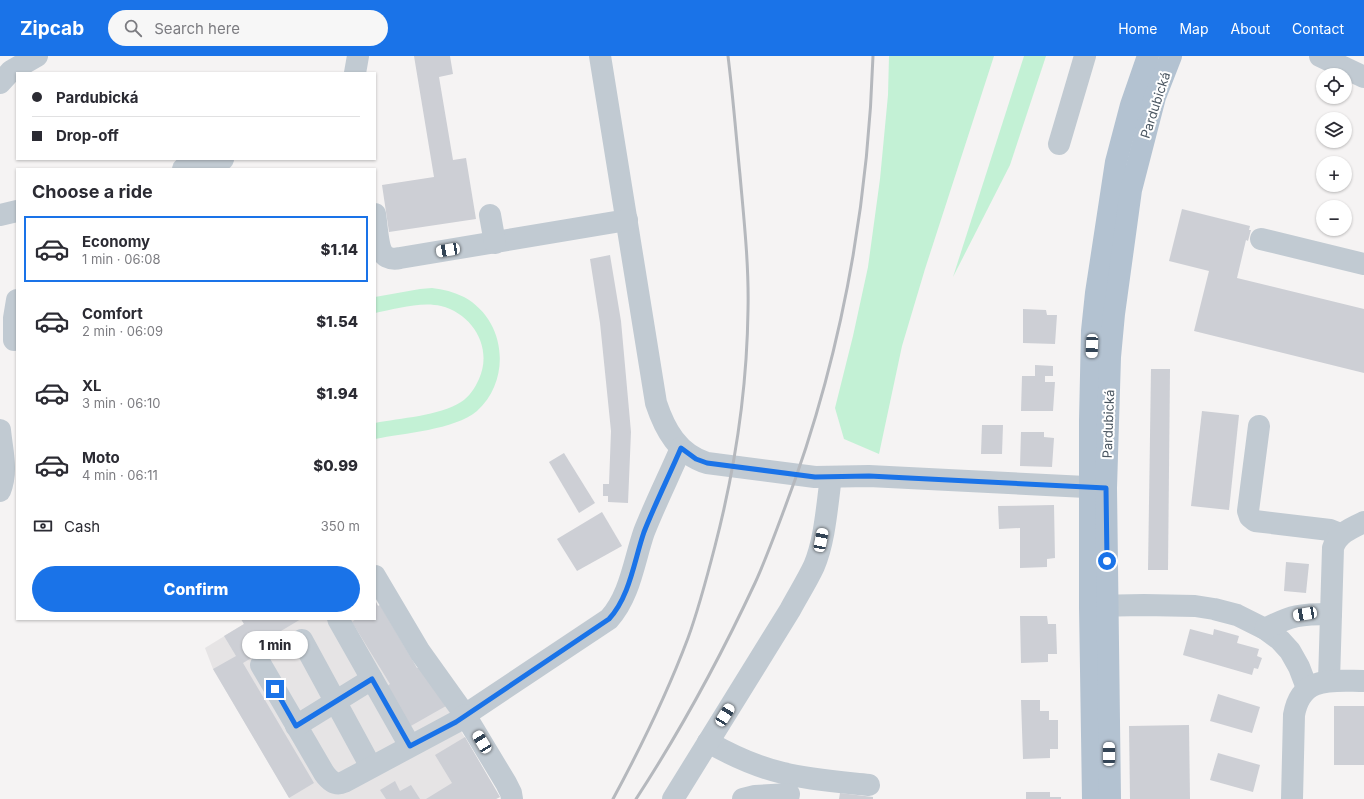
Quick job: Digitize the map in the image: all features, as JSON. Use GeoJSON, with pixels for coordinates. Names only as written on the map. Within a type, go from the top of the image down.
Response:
{"type":"FeatureCollection","features":[{"type":"Feature","properties":{"kind":"main road","name":"Pardubická"},"geometry":{"type":"LineString","coordinates":[[1098,488],[1090,420],[1092,332],[1096,293],[1116,162],[1131,104],[1148,56]]}},
{"type":"Feature","properties":{"kind":"main road","name":"Pardubická"},"geometry":{"type":"LineString","coordinates":[[1093,799],[1099,605],[1098,488],[1115,307],[1131,190],[1155,97],[1171,56]]}},
{"type":"Feature","properties":{"kind":"main road","name":"Pardubická"},"geometry":{"type":"LineString","coordinates":[[1099,605],[1110,799]]}},
{"type":"Feature","properties":{"kind":"street"},"geometry":{"type":"LineString","coordinates":[[0,83],[11,71],[37,56]]}},
{"type":"Feature","properties":{"kind":"street"},"geometry":{"type":"LineString","coordinates":[[355,72],[358,56]]}},
{"type":"Feature","properties":{"kind":"street"},"geometry":{"type":"LineString","coordinates":[[600,56],[656,403],[666,429],[681,448],[696,459],[707,463],[797,476],[869,476],[1098,488]]}},
{"type":"Feature","properties":{"kind":"street"},"geometry":{"type":"LineString","coordinates":[[1059,144],[1085,56]]}},
{"type":"Feature","properties":{"kind":"street"},"geometry":{"type":"LineString","coordinates":[[1320,56],[1364,77]]}},
{"type":"Feature","properties":{"kind":"street"},"geometry":{"type":"LineString","coordinates":[[187,168],[219,160]]}},
{"type":"Feature","properties":{"kind":"street"},"geometry":{"type":"LineString","coordinates":[[0,214],[16,211]]}},
{"type":"Feature","properties":{"kind":"street"},"geometry":{"type":"LineString","coordinates":[[490,215],[495,243]]}},
{"type":"Feature","properties":{"kind":"street"},"geometry":{"type":"LineString","coordinates":[[376,221],[380,247],[387,257],[393,259],[627,220]]}},
{"type":"Feature","properties":{"kind":"street"},"geometry":{"type":"LineString","coordinates":[[1261,238],[1364,264]]}},
{"type":"Feature","properties":{"kind":"street"},"geometry":{"type":"LineString","coordinates":[[10,340],[16,306]]}},
{"type":"Feature","properties":{"kind":"street"},"geometry":{"type":"LineString","coordinates":[[1259,426],[1248,511],[1250,517],[1255,521],[1330,530],[1340,536]]}},
{"type":"Feature","properties":{"kind":"street"},"geometry":{"type":"LineString","coordinates":[[0,430],[4,480],[0,491]]}},
{"type":"Feature","properties":{"kind":"street"},"geometry":{"type":"LineString","coordinates":[[260,665],[324,773],[331,782],[341,783],[456,722],[609,619],[622,600],[645,530],[681,448]]}},
{"type":"Feature","properties":{"kind":"street"},"geometry":{"type":"LineString","coordinates":[[672,799],[790,610],[814,565],[822,532],[831,477]]}},
{"type":"Feature","properties":{"kind":"street"},"geometry":{"type":"LineString","coordinates":[[1329,681],[1332,555],[1335,543],[1340,536],[1364,522]]}},
{"type":"Feature","properties":{"kind":"street"},"geometry":{"type":"LineString","coordinates":[[376,578],[420,652],[466,715],[506,783],[512,799]]}},
{"type":"Feature","properties":{"kind":"street"},"geometry":{"type":"LineString","coordinates":[[1099,605],[1196,606],[1238,615],[1265,629],[1280,640],[1290,651],[1299,667],[1307,688]]}},
{"type":"Feature","properties":{"kind":"street"},"geometry":{"type":"LineString","coordinates":[[1265,629],[1291,616],[1305,614],[1331,614]]}},
{"type":"Feature","properties":{"kind":"street"},"geometry":{"type":"LineString","coordinates":[[339,620],[410,746]]}},
{"type":"Feature","properties":{"kind":"street"},"geometry":{"type":"LineString","coordinates":[[302,640],[371,767]]}},
{"type":"Feature","properties":{"kind":"street"},"geometry":{"type":"LineString","coordinates":[[296,726],[372,679]]}},
{"type":"Feature","properties":{"kind":"street"},"geometry":{"type":"LineString","coordinates":[[1292,799],[1294,715],[1296,704],[1307,688],[1317,683],[1329,681],[1364,681]]}},
{"type":"Feature","properties":{"kind":"street"},"geometry":{"type":"LineString","coordinates":[[708,742],[726,752],[764,767],[789,789]]}},
{"type":"Feature","properties":{"kind":"street"},"geometry":{"type":"LineString","coordinates":[[743,799],[789,789],[869,786]]}},
{"type":"Feature","properties":{"kind":"shaded area"},"geometry":{"type":"Polygon","coordinates":[[[376,602],[378,606],[380,605],[417,668],[446,706],[500,797],[496,799],[290,799],[213,669],[205,648],[244,624],[242,620],[376,620],[376,602]]]}},
{"type":"Feature","properties":{"kind":"green space"},"geometry":{"type":"Polygon","coordinates":[[[889,56],[994,56],[925,269],[902,346],[879,454],[844,439],[835,408],[868,267],[880,179],[888,95],[889,56]]]}},
{"type":"Feature","properties":{"kind":"green space"},"geometry":{"type":"Polygon","coordinates":[[[1024,56],[1046,56],[1010,165],[953,277],[1024,56]]]}},
{"type":"Feature","properties":{"kind":"green space"},"geometry":{"type":"Polygon","coordinates":[[[420,289],[440,289],[464,297],[478,307],[489,320],[496,335],[499,351],[499,367],[496,383],[488,398],[477,411],[455,423],[414,433],[376,439],[376,423],[419,416],[442,410],[452,407],[467,398],[474,389],[483,367],[482,344],[477,334],[471,324],[452,310],[441,306],[425,304],[376,313],[376,297],[420,289]]]}},
{"type":"Feature","properties":{"kind":"building"},"geometry":{"type":"Polygon","coordinates":[[[414,56],[450,56],[453,74],[439,77],[453,160],[466,158],[476,219],[389,232],[382,185],[434,177],[414,56]]]}},
{"type":"Feature","properties":{"kind":"building"},"geometry":{"type":"Polygon","coordinates":[[[1182,209],[1250,226],[1249,230],[1251,230],[1248,241],[1246,240],[1237,278],[1364,309],[1364,373],[1194,331],[1209,271],[1169,261],[1182,209]]]}},
{"type":"Feature","properties":{"kind":"building"},"geometry":{"type":"Polygon","coordinates":[[[610,255],[621,321],[631,432],[628,503],[608,502],[608,496],[603,496],[603,484],[609,484],[611,431],[600,323],[590,259],[610,255]]]}},
{"type":"Feature","properties":{"kind":"building"},"geometry":{"type":"Polygon","coordinates":[[[1023,309],[1046,310],[1047,315],[1057,315],[1055,344],[1023,343],[1023,309]]]}},
{"type":"Feature","properties":{"kind":"building"},"geometry":{"type":"Polygon","coordinates":[[[1035,365],[1053,366],[1053,376],[1045,376],[1045,382],[1055,382],[1053,411],[1021,411],[1022,376],[1035,376],[1035,365]]]}},
{"type":"Feature","properties":{"kind":"building"},"geometry":{"type":"Polygon","coordinates":[[[1151,369],[1170,369],[1168,570],[1148,570],[1151,369]]]}},
{"type":"Feature","properties":{"kind":"building"},"geometry":{"type":"Polygon","coordinates":[[[1202,411],[1239,415],[1229,510],[1191,506],[1202,411]]]}},
{"type":"Feature","properties":{"kind":"building"},"geometry":{"type":"Polygon","coordinates":[[[982,425],[1003,425],[1002,454],[981,454],[982,425]]]}},
{"type":"Feature","properties":{"kind":"building"},"geometry":{"type":"Polygon","coordinates":[[[1021,432],[1044,432],[1044,437],[1054,438],[1052,467],[1020,466],[1021,432]]]}},
{"type":"Feature","properties":{"kind":"building"},"geometry":{"type":"Polygon","coordinates":[[[564,453],[595,503],[579,513],[549,462],[564,453]]]}},
{"type":"Feature","properties":{"kind":"building"},"geometry":{"type":"Polygon","coordinates":[[[1054,505],[1055,558],[1047,559],[1047,567],[1020,568],[1020,528],[999,529],[998,506],[1054,505]]]}},
{"type":"Feature","properties":{"kind":"building"},"geometry":{"type":"Polygon","coordinates":[[[602,512],[622,546],[577,571],[557,539],[602,512]]]}},
{"type":"Feature","properties":{"kind":"building"},"geometry":{"type":"Polygon","coordinates":[[[1286,562],[1309,564],[1306,593],[1284,591],[1286,562]]]}},
{"type":"Feature","properties":{"kind":"building"},"geometry":{"type":"Polygon","coordinates":[[[376,602],[378,606],[380,605],[417,668],[422,666],[446,706],[409,727],[386,687],[390,684],[352,622],[355,620],[376,620],[376,602]]]}},
{"type":"Feature","properties":{"kind":"building"},"geometry":{"type":"Polygon","coordinates":[[[1020,616],[1047,616],[1048,624],[1056,624],[1057,654],[1048,654],[1048,662],[1021,663],[1020,616]]]}},
{"type":"Feature","properties":{"kind":"building"},"geometry":{"type":"Polygon","coordinates":[[[242,620],[299,620],[281,631],[285,638],[243,663],[314,783],[289,798],[213,669],[236,656],[224,636],[244,624],[242,620]]]}},
{"type":"Feature","properties":{"kind":"building"},"geometry":{"type":"Polygon","coordinates":[[[1190,629],[1213,635],[1214,629],[1239,636],[1237,643],[1259,649],[1257,656],[1262,658],[1258,669],[1254,668],[1252,675],[1183,655],[1190,629]]]}},
{"type":"Feature","properties":{"kind":"building"},"geometry":{"type":"Polygon","coordinates":[[[1218,694],[1260,707],[1252,733],[1210,721],[1218,694]]]}},
{"type":"Feature","properties":{"kind":"building"},"geometry":{"type":"Polygon","coordinates":[[[1021,700],[1040,700],[1040,711],[1049,711],[1049,720],[1058,720],[1058,749],[1050,749],[1050,758],[1023,759],[1021,700]]]}},
{"type":"Feature","properties":{"kind":"building"},"geometry":{"type":"Polygon","coordinates":[[[1334,706],[1364,706],[1364,765],[1334,765],[1334,706]]]}},
{"type":"Feature","properties":{"kind":"building"},"geometry":{"type":"Polygon","coordinates":[[[1189,725],[1190,799],[1130,799],[1129,726],[1189,725]]]}},
{"type":"Feature","properties":{"kind":"building"},"geometry":{"type":"Polygon","coordinates":[[[465,737],[500,797],[496,799],[426,799],[452,783],[435,755],[465,737]]]}},
{"type":"Feature","properties":{"kind":"building"},"geometry":{"type":"Polygon","coordinates":[[[1218,753],[1260,765],[1253,792],[1210,780],[1218,753]]]}},
{"type":"Feature","properties":{"kind":"building"},"geometry":{"type":"Polygon","coordinates":[[[395,781],[400,791],[411,785],[420,799],[386,799],[380,790],[395,781]]]}},
{"type":"Feature","properties":{"kind":"building"},"geometry":{"type":"Polygon","coordinates":[[[1026,792],[1050,792],[1050,797],[1061,797],[1061,799],[1026,799],[1026,792]]]}},
{"type":"Feature","properties":{"kind":"building"},"geometry":{"type":"Polygon","coordinates":[[[840,793],[873,797],[873,799],[839,799],[840,793]]]}},
{"type":"Feature","properties":{"kind":"railway"},"geometry":{"type":"LineString","coordinates":[[613,799],[662,700],[692,627],[706,581],[722,517],[739,429],[747,340],[748,276],[728,56]]}},
{"type":"Feature","properties":{"kind":"railway"},"geometry":{"type":"LineString","coordinates":[[636,799],[684,720],[742,611],[767,556],[803,455],[820,400],[835,343],[847,286],[865,172],[873,56]]}},
{"type":"Feature","properties":{"kind":"route"},"geometry":{"type":"LineString","coordinates":[[275,689],[296,726],[372,679],[410,746],[456,722],[609,619],[618,608],[622,600],[645,530],[681,448],[689,455],[707,463],[797,476],[869,476],[1106,488],[1107,561]]}}]}
